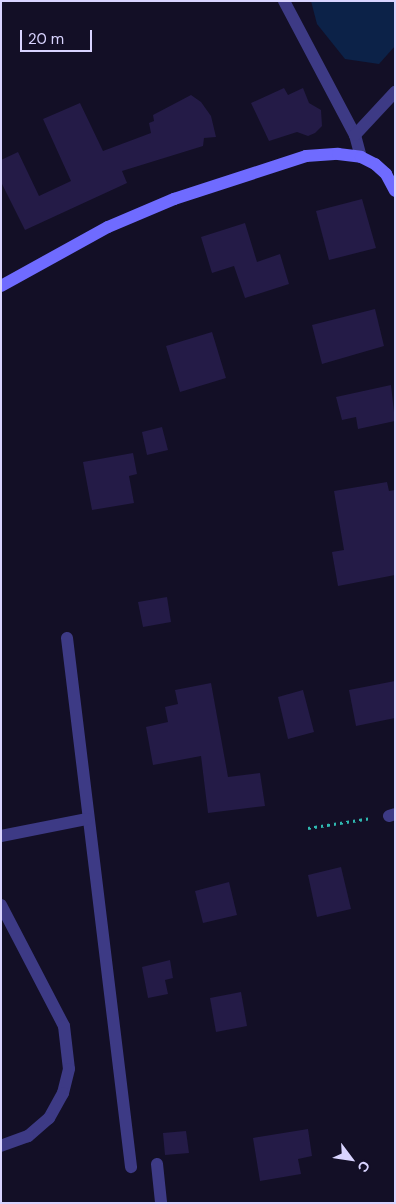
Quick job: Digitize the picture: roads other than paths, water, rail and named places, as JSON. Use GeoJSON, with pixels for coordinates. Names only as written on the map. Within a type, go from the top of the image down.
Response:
{"type":"FeatureCollection","features":[{"type":"Feature","properties":{"kind":"street"},"geometry":{"type":"LineString","coordinates":[[284,1],[355,134],[361,157]]}},
{"type":"Feature","properties":{"kind":"street"},"geometry":{"type":"LineString","coordinates":[[355,134],[395,92]]}},
{"type":"Feature","properties":{"kind":"street"},"geometry":{"type":"LineString","coordinates":[[1,286],[108,227],[174,199],[306,156],[338,154],[361,157],[375,164],[386,174],[395,191]]}},
{"type":"Feature","properties":{"kind":"street"},"geometry":{"type":"LineString","coordinates":[[66,638],[131,1167]]}},
{"type":"Feature","properties":{"kind":"street"},"geometry":{"type":"LineString","coordinates":[[1,836],[87,820]]}},
{"type":"Feature","properties":{"kind":"street"},"geometry":{"type":"LineString","coordinates":[[1,905],[64,1026],[69,1069],[63,1093],[49,1118],[28,1136],[1,1146]]}},
{"type":"Feature","properties":{"kind":"street"},"geometry":{"type":"LineString","coordinates":[[157,1164],[161,1203]]}},
{"type":"Feature","properties":{"kind":"water"},"geometry":{"type":"Polygon","coordinates":[[[311,1],[395,1],[395,46],[379,64],[345,59],[317,24],[311,1]]]}}]}
